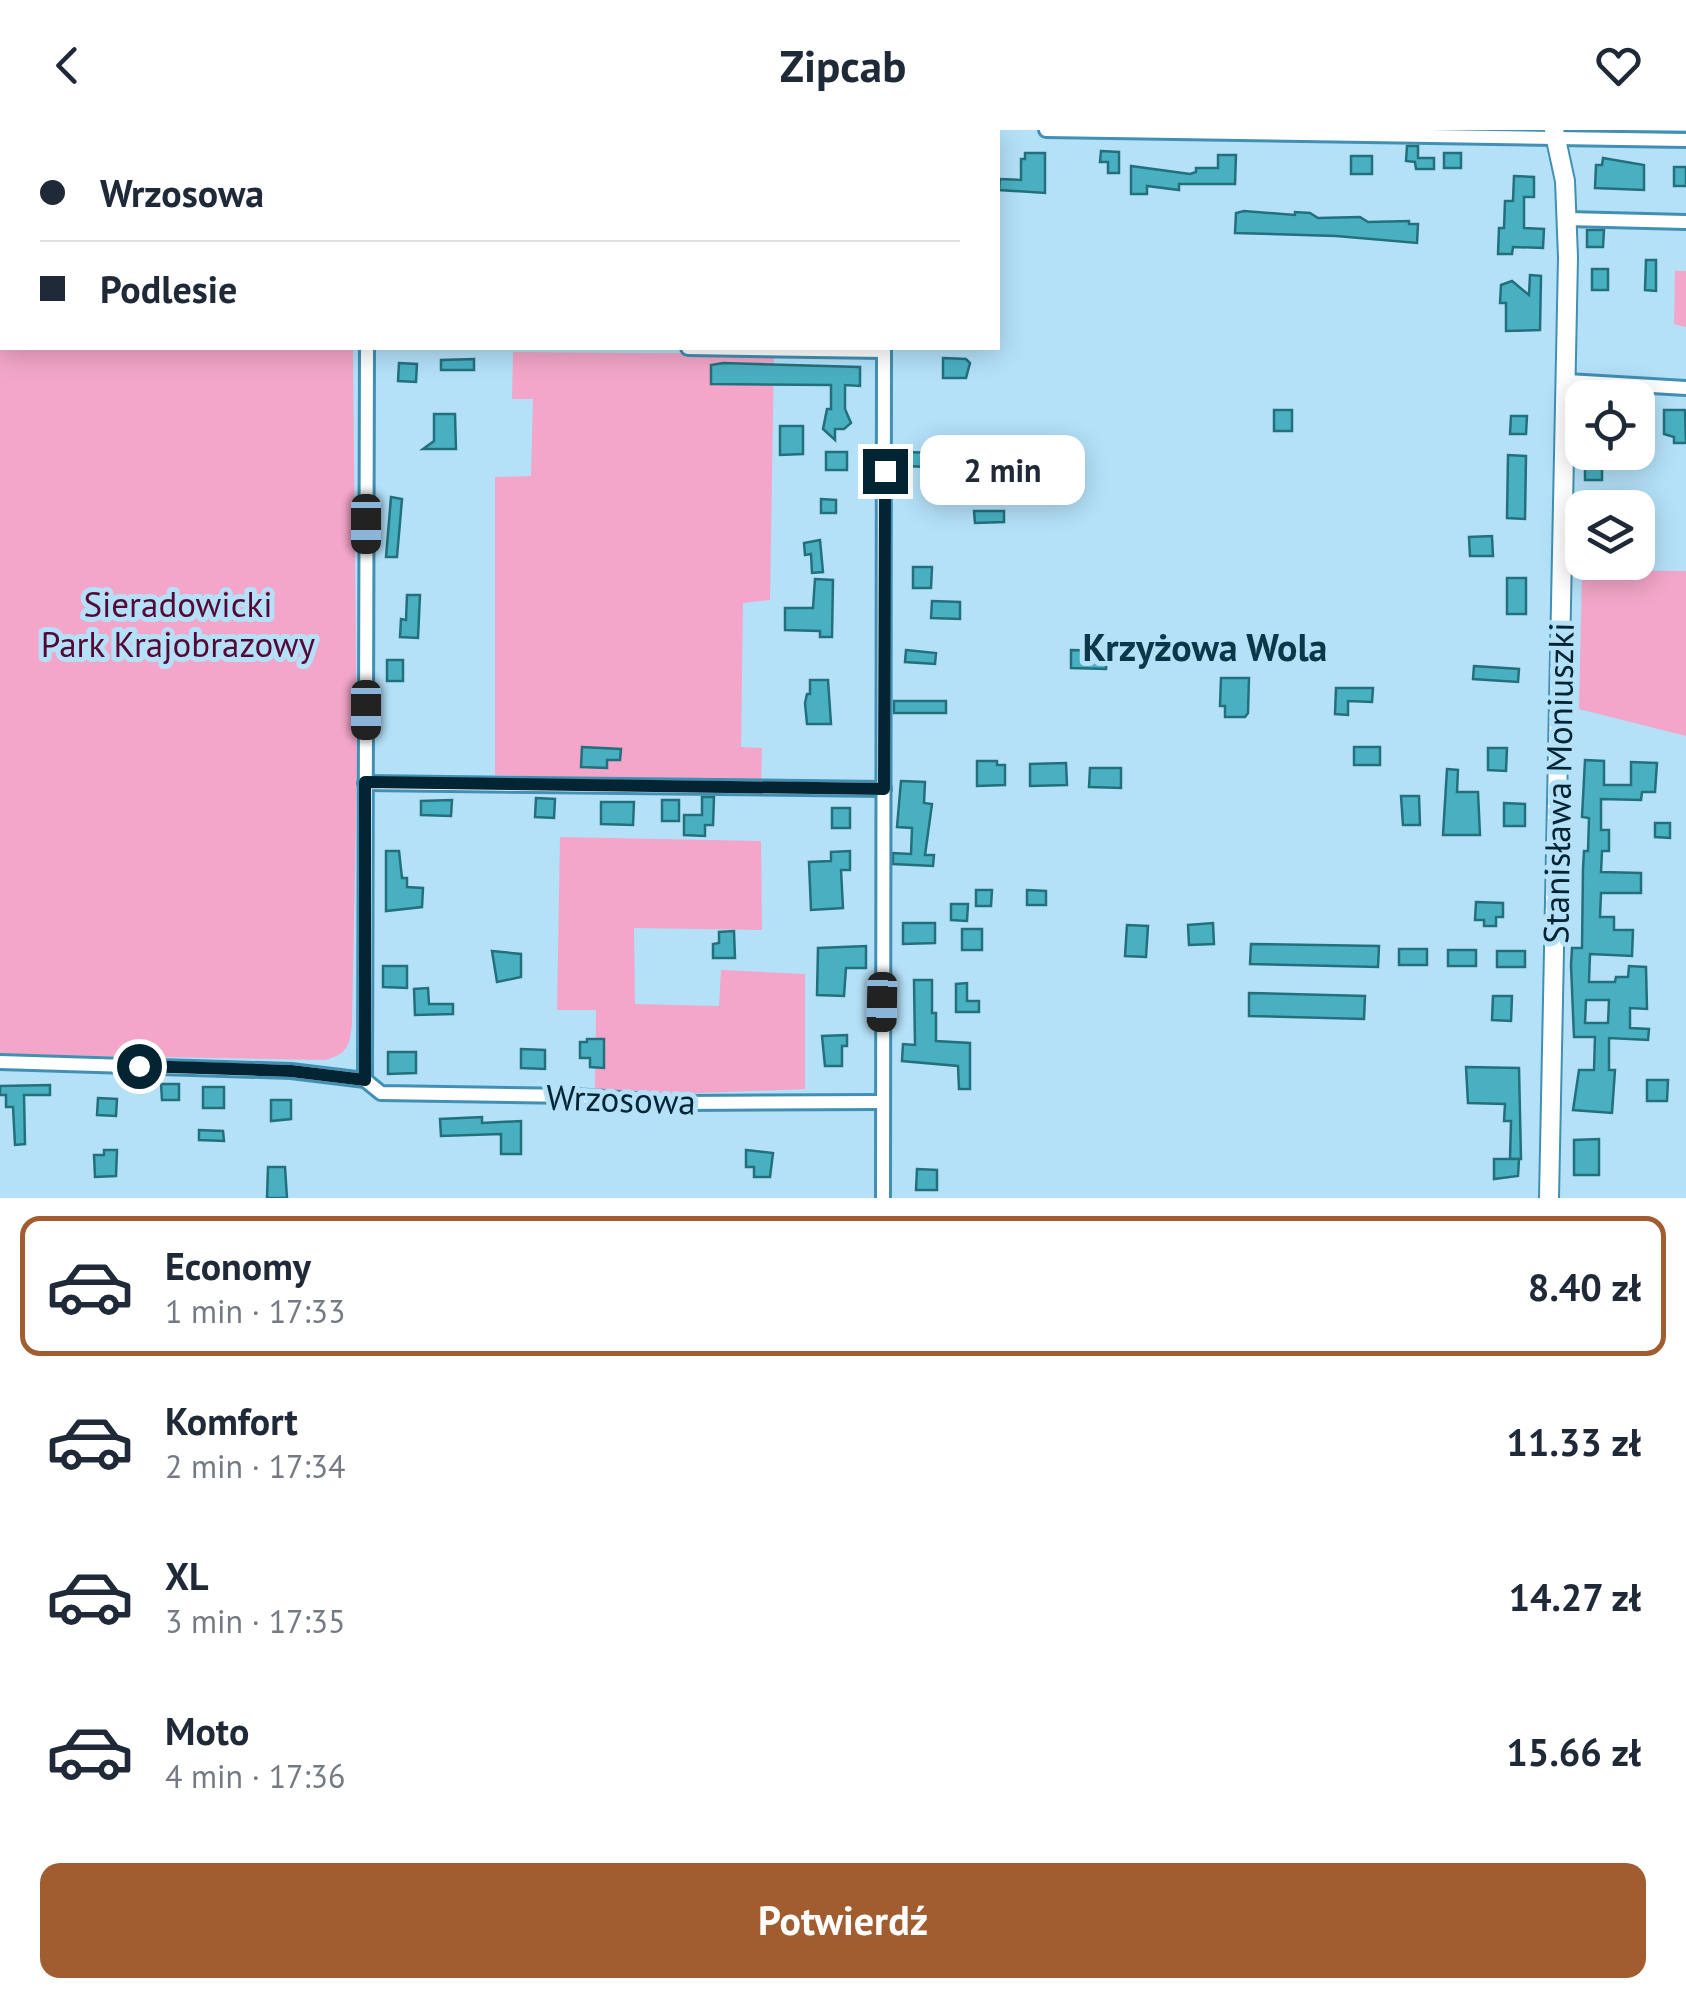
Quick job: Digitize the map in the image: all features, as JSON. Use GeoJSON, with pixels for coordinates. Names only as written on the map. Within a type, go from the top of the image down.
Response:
{"type":"FeatureCollection","features":[{"type":"Feature","properties":{"kind":"street"},"geometry":{"type":"LineString","coordinates":[[1046,130],[1681,137]]}},
{"type":"Feature","properties":{"kind":"street","name":"Stanisława Moniuszki"},"geometry":{"type":"LineString","coordinates":[[1555,135],[1568,218],[1567,380]]}},
{"type":"Feature","properties":{"kind":"street"},"geometry":{"type":"LineString","coordinates":[[1568,218],[1686,222]]}},
{"type":"Feature","properties":{"kind":"street"},"geometry":{"type":"LineString","coordinates":[[365,1080],[367,350]]}},
{"type":"Feature","properties":{"kind":"street"},"geometry":{"type":"LineString","coordinates":[[882,1198],[884,350]]}},
{"type":"Feature","properties":{"kind":"street"},"geometry":{"type":"LineString","coordinates":[[1655,386],[1686,388]]}},
{"type":"Feature","properties":{"kind":"street","name":"Stanisława Moniuszki"},"geometry":{"type":"LineString","coordinates":[[1549,1198],[1565,470]]}},
{"type":"Feature","properties":{"kind":"street"},"geometry":{"type":"LineString","coordinates":[[365,782],[884,789]]}},
{"type":"Feature","properties":{"kind":"street","name":"Wrzosowa"},"geometry":{"type":"LineString","coordinates":[[0,1062],[291,1071],[365,1080],[382,1093],[684,1102],[881,1102]]}},
{"type":"Feature","properties":{"kind":"green space"},"geometry":{"type":"Polygon","coordinates":[[[1675,271],[1686,271],[1686,327],[1674,324],[1675,271]]]}},
{"type":"Feature","properties":{"kind":"green space","name":"Sieradowicki Park Krajobrazowy"},"geometry":{"type":"Polygon","coordinates":[[[0,350],[353,350],[357,767],[352,1023],[346,1048],[325,1060],[0,1054],[0,350]]]}},
{"type":"Feature","properties":{"kind":"green space"},"geometry":{"type":"Polygon","coordinates":[[[513,352],[774,354],[770,600],[743,603],[741,747],[762,748],[761,783],[495,775],[495,477],[531,476],[533,399],[512,399],[513,352]]]}},
{"type":"Feature","properties":{"kind":"green space"},"geometry":{"type":"Polygon","coordinates":[[[1655,571],[1686,571],[1686,736],[1579,709],[1582,580],[1655,580],[1655,571]]]}},
{"type":"Feature","properties":{"kind":"green space"},"geometry":{"type":"Polygon","coordinates":[[[560,837],[761,841],[762,930],[634,928],[635,1004],[719,1006],[721,970],[805,974],[805,1089],[673,1094],[595,1091],[596,1010],[557,1010],[560,837]]]}},
{"type":"Feature","properties":{"kind":"building"},"geometry":{"type":"Polygon","coordinates":[[[1407,146],[1418,146],[1418,158],[1434,158],[1434,169],[1416,169],[1415,162],[1406,161],[1407,146]]]}},
{"type":"Feature","properties":{"kind":"building"},"geometry":{"type":"Polygon","coordinates":[[[1101,151],[1119,152],[1119,173],[1108,173],[1108,162],[1100,162],[1101,151]]]}},
{"type":"Feature","properties":{"kind":"building"},"geometry":{"type":"Polygon","coordinates":[[[1025,153],[1045,153],[1045,193],[1000,190],[1000,179],[1021,180],[1021,159],[1025,159],[1025,153]]]}},
{"type":"Feature","properties":{"kind":"building"},"geometry":{"type":"Polygon","coordinates":[[[1444,153],[1461,153],[1461,168],[1444,168],[1444,153]]]}},
{"type":"Feature","properties":{"kind":"building"},"geometry":{"type":"Polygon","coordinates":[[[1218,155],[1236,155],[1235,184],[1179,184],[1179,190],[1147,186],[1147,194],[1131,194],[1131,166],[1190,174],[1196,168],[1218,168],[1218,155]]]}},
{"type":"Feature","properties":{"kind":"building"},"geometry":{"type":"Polygon","coordinates":[[[1351,156],[1372,156],[1372,174],[1351,174],[1351,156]]]}},
{"type":"Feature","properties":{"kind":"building"},"geometry":{"type":"Polygon","coordinates":[[[1603,158],[1644,165],[1644,190],[1595,188],[1596,165],[1602,165],[1603,158]]]}},
{"type":"Feature","properties":{"kind":"building"},"geometry":{"type":"Polygon","coordinates":[[[1674,167],[1686,167],[1686,186],[1674,186],[1674,167]]]}},
{"type":"Feature","properties":{"kind":"building"},"geometry":{"type":"Polygon","coordinates":[[[1514,176],[1534,177],[1534,197],[1524,197],[1524,228],[1544,229],[1543,248],[1513,247],[1512,254],[1498,254],[1499,228],[1504,228],[1505,201],[1513,201],[1514,176]]]}},
{"type":"Feature","properties":{"kind":"building"},"geometry":{"type":"Polygon","coordinates":[[[1236,213],[1310,213],[1318,218],[1360,217],[1368,222],[1409,221],[1418,224],[1417,243],[1235,233],[1236,213]]]}},
{"type":"Feature","properties":{"kind":"building"},"geometry":{"type":"Polygon","coordinates":[[[1587,230],[1604,230],[1603,247],[1587,247],[1587,230]]]}},
{"type":"Feature","properties":{"kind":"building"},"geometry":{"type":"Polygon","coordinates":[[[1646,260],[1656,260],[1656,291],[1645,290],[1646,260]]]}},
{"type":"Feature","properties":{"kind":"building"},"geometry":{"type":"Polygon","coordinates":[[[1592,269],[1608,269],[1608,290],[1592,290],[1592,269]]]}},
{"type":"Feature","properties":{"kind":"building"},"geometry":{"type":"Polygon","coordinates":[[[1530,275],[1541,276],[1540,330],[1506,331],[1506,303],[1500,303],[1501,285],[1512,281],[1529,295],[1530,275]]]}},
{"type":"Feature","properties":{"kind":"building"},"geometry":{"type":"Polygon","coordinates":[[[943,358],[966,359],[970,363],[966,378],[943,378],[943,358]]]}},
{"type":"Feature","properties":{"kind":"building"},"geometry":{"type":"Polygon","coordinates":[[[474,359],[474,370],[441,370],[441,360],[474,359]]]}},
{"type":"Feature","properties":{"kind":"building"},"geometry":{"type":"Polygon","coordinates":[[[399,363],[417,364],[416,382],[398,381],[399,363]]]}},
{"type":"Feature","properties":{"kind":"building"},"geometry":{"type":"Polygon","coordinates":[[[711,365],[860,367],[860,386],[845,385],[845,409],[851,423],[844,429],[835,429],[835,440],[823,429],[827,409],[831,409],[831,385],[711,384],[711,365]]]}},
{"type":"Feature","properties":{"kind":"building"},"geometry":{"type":"Polygon","coordinates":[[[1274,410],[1292,410],[1292,431],[1274,431],[1274,410]]]}},
{"type":"Feature","properties":{"kind":"building"},"geometry":{"type":"Polygon","coordinates":[[[1664,410],[1685,410],[1686,443],[1674,443],[1674,437],[1664,434],[1664,410]]]}},
{"type":"Feature","properties":{"kind":"building"},"geometry":{"type":"Polygon","coordinates":[[[434,414],[455,414],[456,449],[423,449],[434,441],[434,414]]]}},
{"type":"Feature","properties":{"kind":"building"},"geometry":{"type":"Polygon","coordinates":[[[1511,416],[1527,416],[1526,434],[1510,434],[1511,416]]]}},
{"type":"Feature","properties":{"kind":"building"},"geometry":{"type":"Polygon","coordinates":[[[780,426],[803,426],[803,454],[780,455],[780,426]]]}},
{"type":"Feature","properties":{"kind":"building"},"geometry":{"type":"Polygon","coordinates":[[[826,452],[847,452],[847,470],[826,470],[826,452]]]}},
{"type":"Feature","properties":{"kind":"building"},"geometry":{"type":"Polygon","coordinates":[[[903,452],[941,453],[941,473],[951,473],[950,480],[956,480],[953,497],[932,497],[930,467],[903,466],[903,452]]]}},
{"type":"Feature","properties":{"kind":"building"},"geometry":{"type":"Polygon","coordinates":[[[1508,455],[1526,456],[1525,519],[1507,518],[1508,455]]]}},
{"type":"Feature","properties":{"kind":"building"},"geometry":{"type":"Polygon","coordinates":[[[1585,470],[1602,470],[1602,480],[1585,480],[1585,470]]]}},
{"type":"Feature","properties":{"kind":"building"},"geometry":{"type":"Polygon","coordinates":[[[391,497],[402,499],[397,557],[386,557],[391,497]]]}},
{"type":"Feature","properties":{"kind":"building"},"geometry":{"type":"Polygon","coordinates":[[[821,499],[836,500],[836,513],[821,513],[821,499]]]}},
{"type":"Feature","properties":{"kind":"building"},"geometry":{"type":"Polygon","coordinates":[[[974,511],[1004,511],[1004,522],[975,523],[974,511]]]}},
{"type":"Feature","properties":{"kind":"building"},"geometry":{"type":"Polygon","coordinates":[[[1492,536],[1493,556],[1470,556],[1469,537],[1492,536]]]}},
{"type":"Feature","properties":{"kind":"building"},"geometry":{"type":"Polygon","coordinates":[[[820,540],[823,572],[812,573],[811,554],[805,555],[804,543],[820,540]]]}},
{"type":"Feature","properties":{"kind":"building"},"geometry":{"type":"Polygon","coordinates":[[[913,567],[932,567],[931,588],[913,588],[913,567]]]}},
{"type":"Feature","properties":{"kind":"building"},"geometry":{"type":"Polygon","coordinates":[[[1507,578],[1526,578],[1526,614],[1507,614],[1507,578]]]}},
{"type":"Feature","properties":{"kind":"building"},"geometry":{"type":"Polygon","coordinates":[[[815,579],[833,580],[832,637],[820,637],[820,631],[785,630],[785,608],[813,608],[815,579]]]}},
{"type":"Feature","properties":{"kind":"building"},"geometry":{"type":"Polygon","coordinates":[[[407,595],[420,595],[418,638],[400,637],[401,619],[406,620],[407,595]]]}},
{"type":"Feature","properties":{"kind":"building"},"geometry":{"type":"Polygon","coordinates":[[[932,601],[960,602],[960,619],[931,618],[932,601]]]}},
{"type":"Feature","properties":{"kind":"building"},"geometry":{"type":"Polygon","coordinates":[[[906,650],[936,653],[935,664],[905,662],[906,650]]]}},
{"type":"Feature","properties":{"kind":"building"},"geometry":{"type":"Polygon","coordinates":[[[1071,650],[1107,651],[1106,669],[1071,668],[1071,650]]]}},
{"type":"Feature","properties":{"kind":"building"},"geometry":{"type":"Polygon","coordinates":[[[387,660],[403,660],[403,681],[387,681],[387,660]]]}},
{"type":"Feature","properties":{"kind":"building"},"geometry":{"type":"Polygon","coordinates":[[[1474,666],[1519,669],[1518,682],[1473,679],[1474,666]]]}},
{"type":"Feature","properties":{"kind":"building"},"geometry":{"type":"Polygon","coordinates":[[[1221,678],[1249,678],[1245,717],[1225,717],[1225,706],[1220,706],[1221,678]]]}},
{"type":"Feature","properties":{"kind":"building"},"geometry":{"type":"Polygon","coordinates":[[[810,680],[828,680],[831,724],[807,724],[805,703],[810,680]]]}},
{"type":"Feature","properties":{"kind":"building"},"geometry":{"type":"Polygon","coordinates":[[[1336,688],[1373,688],[1372,702],[1348,701],[1348,715],[1335,714],[1336,688]]]}},
{"type":"Feature","properties":{"kind":"building"},"geometry":{"type":"Polygon","coordinates":[[[894,701],[946,701],[946,713],[894,713],[894,701]]]}},
{"type":"Feature","properties":{"kind":"building"},"geometry":{"type":"Polygon","coordinates":[[[582,747],[621,749],[620,760],[607,760],[607,768],[581,767],[582,747]]]}},
{"type":"Feature","properties":{"kind":"building"},"geometry":{"type":"Polygon","coordinates":[[[1354,747],[1380,747],[1380,765],[1354,765],[1354,747]]]}},
{"type":"Feature","properties":{"kind":"building"},"geometry":{"type":"Polygon","coordinates":[[[1488,748],[1507,748],[1506,771],[1488,770],[1488,748]]]}},
{"type":"Feature","properties":{"kind":"building"},"geometry":{"type":"Polygon","coordinates":[[[1585,760],[1604,761],[1604,785],[1631,785],[1631,762],[1657,763],[1655,792],[1642,792],[1641,800],[1601,799],[1601,830],[1609,830],[1609,851],[1602,851],[1601,872],[1641,873],[1641,893],[1601,893],[1600,917],[1614,917],[1614,930],[1633,930],[1632,956],[1590,954],[1589,982],[1615,982],[1616,977],[1628,977],[1629,966],[1646,967],[1647,1009],[1630,1008],[1630,1028],[1649,1029],[1648,1040],[1609,1038],[1609,1070],[1615,1070],[1612,1113],[1573,1110],[1579,1070],[1594,1070],[1595,1037],[1574,1037],[1572,948],[1582,948],[1584,851],[1588,851],[1589,818],[1582,817],[1585,760]],[[1586,1000],[1585,1023],[1608,1023],[1609,1000],[1586,1000]]]}},
{"type":"Feature","properties":{"kind":"building"},"geometry":{"type":"Polygon","coordinates":[[[977,761],[1005,765],[1005,785],[977,786],[977,761]]]}},
{"type":"Feature","properties":{"kind":"building"},"geometry":{"type":"Polygon","coordinates":[[[1066,763],[1067,785],[1030,786],[1030,764],[1066,763]]]}},
{"type":"Feature","properties":{"kind":"building"},"geometry":{"type":"Polygon","coordinates":[[[1090,768],[1121,768],[1121,788],[1089,787],[1090,768]]]}},
{"type":"Feature","properties":{"kind":"building"},"geometry":{"type":"Polygon","coordinates":[[[1447,769],[1458,770],[1457,792],[1478,792],[1480,835],[1443,835],[1447,769]]]}},
{"type":"Feature","properties":{"kind":"building"},"geometry":{"type":"Polygon","coordinates":[[[901,781],[925,782],[924,803],[932,804],[925,855],[934,855],[933,866],[893,864],[893,853],[911,854],[912,828],[897,827],[901,781]]]}},
{"type":"Feature","properties":{"kind":"building"},"geometry":{"type":"Polygon","coordinates":[[[1401,796],[1419,796],[1420,825],[1403,825],[1401,796]]]}},
{"type":"Feature","properties":{"kind":"building"},"geometry":{"type":"Polygon","coordinates":[[[702,797],[714,797],[713,825],[705,825],[705,836],[684,835],[684,815],[702,815],[702,797]]]}},
{"type":"Feature","properties":{"kind":"building"},"geometry":{"type":"Polygon","coordinates":[[[536,798],[555,799],[554,818],[535,817],[536,798]]]}},
{"type":"Feature","properties":{"kind":"building"},"geometry":{"type":"Polygon","coordinates":[[[452,800],[451,816],[421,815],[421,801],[452,800]]]}},
{"type":"Feature","properties":{"kind":"building"},"geometry":{"type":"Polygon","coordinates":[[[662,800],[679,800],[679,821],[662,821],[662,800]]]}},
{"type":"Feature","properties":{"kind":"building"},"geometry":{"type":"Polygon","coordinates":[[[601,802],[634,802],[633,825],[601,824],[601,802]]]}},
{"type":"Feature","properties":{"kind":"building"},"geometry":{"type":"Polygon","coordinates":[[[1504,803],[1525,804],[1525,826],[1504,826],[1504,803]]]}},
{"type":"Feature","properties":{"kind":"building"},"geometry":{"type":"Polygon","coordinates":[[[832,808],[850,808],[850,828],[832,828],[832,808]]]}},
{"type":"Feature","properties":{"kind":"building"},"geometry":{"type":"Polygon","coordinates":[[[1655,823],[1670,823],[1670,838],[1655,837],[1655,823]]]}},
{"type":"Feature","properties":{"kind":"building"},"geometry":{"type":"Polygon","coordinates":[[[386,851],[399,851],[407,887],[423,888],[422,907],[386,911],[386,851]]]}},
{"type":"Feature","properties":{"kind":"building"},"geometry":{"type":"Polygon","coordinates":[[[850,851],[850,870],[841,870],[843,908],[811,910],[809,862],[831,861],[831,852],[850,851]]]}},
{"type":"Feature","properties":{"kind":"building"},"geometry":{"type":"Polygon","coordinates":[[[976,890],[992,890],[991,906],[976,906],[976,890]]]}},
{"type":"Feature","properties":{"kind":"building"},"geometry":{"type":"Polygon","coordinates":[[[1027,890],[1046,891],[1046,905],[1027,905],[1027,890]]]}},
{"type":"Feature","properties":{"kind":"building"},"geometry":{"type":"Polygon","coordinates":[[[1476,902],[1503,903],[1503,917],[1496,917],[1496,926],[1484,926],[1484,920],[1475,920],[1476,902]]]}},
{"type":"Feature","properties":{"kind":"building"},"geometry":{"type":"Polygon","coordinates":[[[951,904],[968,904],[967,921],[951,920],[951,904]]]}},
{"type":"Feature","properties":{"kind":"building"},"geometry":{"type":"Polygon","coordinates":[[[903,923],[935,923],[935,943],[903,944],[903,923]]]}},
{"type":"Feature","properties":{"kind":"building"},"geometry":{"type":"Polygon","coordinates":[[[1213,923],[1214,944],[1189,945],[1188,925],[1213,923]]]}},
{"type":"Feature","properties":{"kind":"building"},"geometry":{"type":"Polygon","coordinates":[[[1127,925],[1148,926],[1146,957],[1125,956],[1127,925]]]}},
{"type":"Feature","properties":{"kind":"building"},"geometry":{"type":"Polygon","coordinates":[[[962,929],[982,929],[982,950],[962,950],[962,929]]]}},
{"type":"Feature","properties":{"kind":"building"},"geometry":{"type":"Polygon","coordinates":[[[734,931],[735,958],[713,958],[713,944],[719,943],[719,932],[734,931]]]}},
{"type":"Feature","properties":{"kind":"building"},"geometry":{"type":"Polygon","coordinates":[[[1251,944],[1379,946],[1378,967],[1250,964],[1251,944]]]}},
{"type":"Feature","properties":{"kind":"building"},"geometry":{"type":"Polygon","coordinates":[[[866,946],[866,968],[846,968],[844,996],[817,995],[818,948],[866,946]]]}},
{"type":"Feature","properties":{"kind":"building"},"geometry":{"type":"Polygon","coordinates":[[[1399,949],[1427,949],[1427,965],[1399,965],[1399,949]]]}},
{"type":"Feature","properties":{"kind":"building"},"geometry":{"type":"Polygon","coordinates":[[[1448,950],[1476,950],[1476,966],[1448,966],[1448,950]]]}},
{"type":"Feature","properties":{"kind":"building"},"geometry":{"type":"Polygon","coordinates":[[[492,951],[521,954],[521,977],[497,982],[492,951]]]}},
{"type":"Feature","properties":{"kind":"building"},"geometry":{"type":"Polygon","coordinates":[[[1497,951],[1525,951],[1525,967],[1497,967],[1497,951]]]}},
{"type":"Feature","properties":{"kind":"building"},"geometry":{"type":"Polygon","coordinates":[[[383,966],[407,966],[407,988],[383,987],[383,966]]]}},
{"type":"Feature","properties":{"kind":"building"},"geometry":{"type":"Polygon","coordinates":[[[914,980],[932,980],[936,1041],[970,1043],[970,1089],[959,1089],[958,1066],[902,1061],[903,1044],[915,1045],[914,980]]]}},
{"type":"Feature","properties":{"kind":"building"},"geometry":{"type":"Polygon","coordinates":[[[967,983],[967,1001],[979,1001],[979,1012],[956,1012],[956,984],[967,983]]]}},
{"type":"Feature","properties":{"kind":"building"},"geometry":{"type":"Polygon","coordinates":[[[428,988],[429,1004],[453,1004],[453,1014],[415,1015],[414,989],[428,988]]]}},
{"type":"Feature","properties":{"kind":"building"},"geometry":{"type":"Polygon","coordinates":[[[1249,993],[1365,996],[1364,1019],[1249,1016],[1249,993]]]}},
{"type":"Feature","properties":{"kind":"building"},"geometry":{"type":"Polygon","coordinates":[[[1493,996],[1512,996],[1511,1021],[1492,1020],[1493,996]]]}},
{"type":"Feature","properties":{"kind":"building"},"geometry":{"type":"Polygon","coordinates":[[[847,1035],[847,1046],[842,1046],[842,1066],[825,1066],[822,1036],[847,1035]]]}},
{"type":"Feature","properties":{"kind":"building"},"geometry":{"type":"Polygon","coordinates":[[[604,1039],[604,1068],[590,1067],[590,1058],[580,1058],[580,1042],[604,1039]]]}},
{"type":"Feature","properties":{"kind":"building"},"geometry":{"type":"Polygon","coordinates":[[[521,1049],[545,1050],[545,1069],[521,1068],[521,1049]]]}},
{"type":"Feature","properties":{"kind":"building"},"geometry":{"type":"Polygon","coordinates":[[[388,1052],[416,1052],[416,1073],[388,1074],[388,1052]]]}},
{"type":"Feature","properties":{"kind":"building"},"geometry":{"type":"Polygon","coordinates":[[[1466,1067],[1519,1068],[1521,1159],[1510,1159],[1511,1121],[1504,1121],[1505,1104],[1468,1103],[1466,1067]]]}},
{"type":"Feature","properties":{"kind":"building"},"geometry":{"type":"Polygon","coordinates":[[[1647,1080],[1668,1080],[1667,1101],[1647,1101],[1647,1080]]]}},
{"type":"Feature","properties":{"kind":"building"},"geometry":{"type":"Polygon","coordinates":[[[161,1084],[179,1084],[179,1100],[162,1100],[161,1084]]]}},
{"type":"Feature","properties":{"kind":"building"},"geometry":{"type":"Polygon","coordinates":[[[50,1085],[50,1095],[24,1095],[25,1144],[15,1145],[13,1107],[6,1107],[6,1095],[0,1095],[0,1086],[50,1085]]]}},
{"type":"Feature","properties":{"kind":"building"},"geometry":{"type":"Polygon","coordinates":[[[203,1087],[224,1087],[224,1108],[203,1108],[203,1087]]]}},
{"type":"Feature","properties":{"kind":"building"},"geometry":{"type":"Polygon","coordinates":[[[98,1098],[117,1099],[116,1116],[97,1115],[98,1098]]]}},
{"type":"Feature","properties":{"kind":"building"},"geometry":{"type":"Polygon","coordinates":[[[271,1100],[291,1100],[291,1119],[271,1121],[271,1100]]]}},
{"type":"Feature","properties":{"kind":"building"},"geometry":{"type":"Polygon","coordinates":[[[482,1117],[482,1123],[521,1121],[521,1154],[501,1154],[501,1134],[441,1136],[440,1119],[482,1117]]]}},
{"type":"Feature","properties":{"kind":"building"},"geometry":{"type":"Polygon","coordinates":[[[199,1130],[223,1131],[224,1141],[199,1140],[199,1130]]]}},
{"type":"Feature","properties":{"kind":"building"},"geometry":{"type":"Polygon","coordinates":[[[1599,1139],[1599,1175],[1574,1175],[1574,1140],[1599,1139]]]}},
{"type":"Feature","properties":{"kind":"building"},"geometry":{"type":"Polygon","coordinates":[[[104,1150],[117,1150],[116,1176],[95,1177],[94,1155],[104,1155],[104,1150]]]}},
{"type":"Feature","properties":{"kind":"building"},"geometry":{"type":"Polygon","coordinates":[[[746,1150],[773,1153],[770,1177],[754,1177],[754,1167],[746,1167],[746,1150]]]}},
{"type":"Feature","properties":{"kind":"building"},"geometry":{"type":"Polygon","coordinates":[[[1494,1159],[1519,1159],[1518,1176],[1494,1179],[1494,1159]]]}},
{"type":"Feature","properties":{"kind":"building"},"geometry":{"type":"Polygon","coordinates":[[[268,1167],[285,1167],[287,1198],[267,1198],[268,1167]]]}},
{"type":"Feature","properties":{"kind":"building"},"geometry":{"type":"Polygon","coordinates":[[[917,1169],[937,1170],[937,1190],[916,1190],[917,1169]]]}},
{"type":"Feature","properties":{"kind":"district","name":"Krzyżowa Wola"},"geometry":{"type":"Point","coordinates":[1205,646]}},
{"type":"Feature","properties":{"kind":"route"},"geometry":{"type":"LineString","coordinates":[[139,1066],[291,1071],[365,1080],[365,782],[884,789],[885,471]]}}]}
